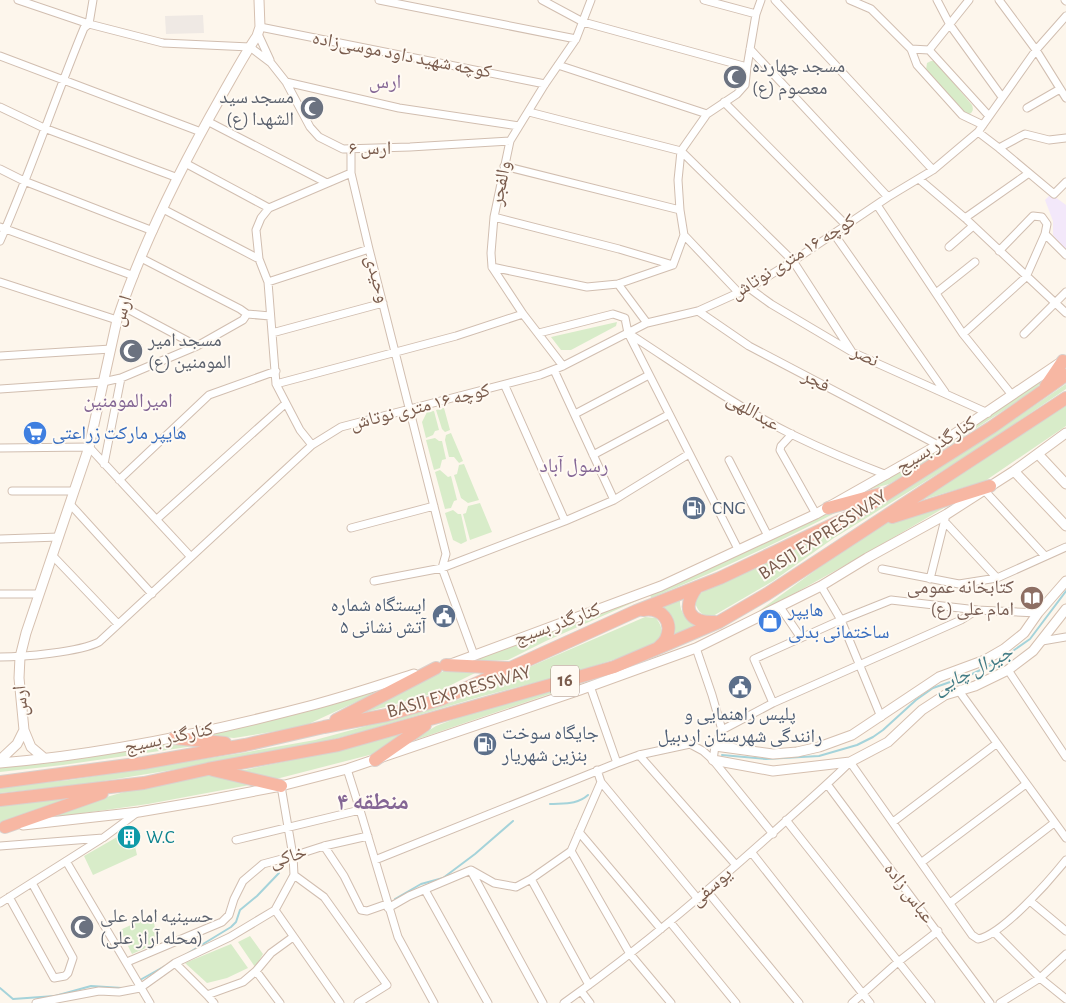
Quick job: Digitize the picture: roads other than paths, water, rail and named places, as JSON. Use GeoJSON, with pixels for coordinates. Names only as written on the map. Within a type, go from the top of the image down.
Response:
{"type":"FeatureCollection","features":[{"type":"Feature","properties":{"kind":"highway"},"geometry":{"type":"LineString","coordinates":[[1042,391],[1064,360]]}},
{"type":"Feature","properties":{"kind":"highway","name":"BASIJ EXPRESSWAY"},"geometry":{"type":"LineString","coordinates":[[0,782],[135,764],[245,745],[387,715],[442,699],[636,611],[697,587],[855,514],[992,427],[1066,375]]}},
{"type":"Feature","properties":{"kind":"highway","name":"BASIJ EXPRESSWAY"},"geometry":{"type":"LineString","coordinates":[[0,800],[144,783],[338,745],[614,667],[719,622],[766,594],[1066,398]]}},
{"type":"Feature","properties":{"kind":"highway"},"geometry":{"type":"LineString","coordinates":[[876,522],[987,488]]}},
{"type":"Feature","properties":{"kind":"highway"},"geometry":{"type":"LineString","coordinates":[[822,511],[890,492]]}},
{"type":"Feature","properties":{"kind":"highway"},"geometry":{"type":"LineString","coordinates":[[697,587],[691,595],[688,606],[693,618],[702,622],[719,622]]}},
{"type":"Feature","properties":{"kind":"highway"},"geometry":{"type":"LineString","coordinates":[[636,611],[655,610],[660,612],[665,618],[668,631],[665,640],[658,648]]}},
{"type":"Feature","properties":{"kind":"highway"},"geometry":{"type":"LineString","coordinates":[[324,727],[441,667],[510,668]]}},
{"type":"Feature","properties":{"kind":"highway"},"geometry":{"type":"LineString","coordinates":[[376,760],[433,719]]}},
{"type":"Feature","properties":{"kind":"highway"},"geometry":{"type":"LineString","coordinates":[[174,738],[245,745]]}},
{"type":"Feature","properties":{"kind":"highway"},"geometry":{"type":"LineString","coordinates":[[208,769],[280,786]]}},
{"type":"Feature","properties":{"kind":"highway"},"geometry":{"type":"LineString","coordinates":[[2,827],[124,786]]}},
{"type":"Feature","properties":{"kind":"main road"},"geometry":{"type":"LineString","coordinates":[[259,0],[259,30]]}},
{"type":"Feature","properties":{"kind":"main road","name":"ارس"},"geometry":{"type":"LineString","coordinates":[[24,730],[19,678],[20,657],[38,594],[89,446],[117,320],[141,258],[185,163],[259,30]]}},
{"type":"Feature","properties":{"kind":"main road","name":"کنارگذر بسیج"},"geometry":{"type":"LineString","coordinates":[[0,761],[44,758],[114,749],[174,738],[313,705],[441,667],[661,586],[822,511],[887,475],[938,446],[1064,360]]}},
{"type":"Feature","properties":{"kind":"main road"},"geometry":{"type":"LineString","coordinates":[[2,827],[138,812],[280,786],[347,769],[696,648],[780,608],[867,558],[946,518],[1066,434]]}},
{"type":"Feature","properties":{"kind":"main road"},"geometry":{"type":"LineString","coordinates":[[1038,454],[1066,484]]}},
{"type":"Feature","properties":{"kind":"main road"},"geometry":{"type":"LineString","coordinates":[[1014,471],[1066,526]]}},
{"type":"Feature","properties":{"kind":"main road"},"geometry":{"type":"LineString","coordinates":[[714,746],[773,754],[797,752],[819,747],[852,735],[939,678],[985,660],[1004,649],[1024,633],[1038,613],[1066,582]]}},
{"type":"Feature","properties":{"kind":"main road"},"geometry":{"type":"LineString","coordinates":[[714,760],[773,771],[850,762],[888,742],[922,710],[945,695],[975,686],[1008,670],[1033,652],[1066,609]]}},
{"type":"Feature","properties":{"kind":"main road"},"geometry":{"type":"LineString","coordinates":[[24,730],[31,747],[44,758]]}},
{"type":"Feature","properties":{"kind":"main road"},"geometry":{"type":"LineString","coordinates":[[0,761],[17,744],[24,730]]}},
{"type":"Feature","properties":{"kind":"street"},"geometry":{"type":"LineString","coordinates":[[18,0],[89,24],[163,43],[250,47]]}},
{"type":"Feature","properties":{"kind":"street"},"geometry":{"type":"LineString","coordinates":[[0,241],[3,228],[24,182],[63,79],[84,28],[89,24],[93,0]]}},
{"type":"Feature","properties":{"kind":"street"},"geometry":{"type":"LineString","coordinates":[[379,0],[576,39]]}},
{"type":"Feature","properties":{"kind":"street"},"geometry":{"type":"LineString","coordinates":[[542,0],[583,22],[746,67]]}},
{"type":"Feature","properties":{"kind":"street","name":"والفجر"},"geometry":{"type":"LineString","coordinates":[[492,267],[491,253],[494,217],[510,141],[545,84],[576,39],[592,0]]}},
{"type":"Feature","properties":{"kind":"street"},"geometry":{"type":"LineString","coordinates":[[704,0],[756,14]]}},
{"type":"Feature","properties":{"kind":"street"},"geometry":{"type":"LineString","coordinates":[[673,265],[684,235],[678,180],[681,151],[707,114],[742,90],[745,85],[746,67],[756,14],[761,0]]}},
{"type":"Feature","properties":{"kind":"street"},"geometry":{"type":"LineString","coordinates":[[775,0],[933,170]]}},
{"type":"Feature","properties":{"kind":"street"},"geometry":{"type":"LineString","coordinates":[[850,0],[870,9],[911,49],[917,65],[962,116],[983,125]]}},
{"type":"Feature","properties":{"kind":"street"},"geometry":{"type":"LineString","coordinates":[[936,0],[950,25],[1002,97]]}},
{"type":"Feature","properties":{"kind":"street"},"geometry":{"type":"LineString","coordinates":[[929,50],[969,0]]}},
{"type":"Feature","properties":{"kind":"street"},"geometry":{"type":"LineString","coordinates":[[999,0],[1036,50],[1066,98]]}},
{"type":"Feature","properties":{"kind":"street","name":"کوچه ۱۶ متری نوتاش"},"geometry":{"type":"LineString","coordinates":[[0,657],[20,657],[93,645],[152,594],[312,445],[341,427],[410,408],[505,386],[554,370],[647,323],[698,311],[749,288],[793,261],[888,197],[933,170],[978,132],[1036,50],[1066,16]]}},
{"type":"Feature","properties":{"kind":"street"},"geometry":{"type":"LineString","coordinates":[[259,30],[271,63]]}},
{"type":"Feature","properties":{"kind":"street","name":"کوچه شهید داود موسی‌زاده"},"geometry":{"type":"LineString","coordinates":[[259,30],[545,84]]}},
{"type":"Feature","properties":{"kind":"street","name":"ارس ۶"},"geometry":{"type":"LineString","coordinates":[[250,47],[271,63],[286,82],[310,127],[319,137],[343,149],[510,141]]}},
{"type":"Feature","properties":{"kind":"street"},"geometry":{"type":"LineString","coordinates":[[750,49],[888,197]]}},
{"type":"Feature","properties":{"kind":"street"},"geometry":{"type":"LineString","coordinates":[[911,49],[929,50],[989,116]]}},
{"type":"Feature","properties":{"kind":"street"},"geometry":{"type":"LineString","coordinates":[[0,56],[201,132]]}},
{"type":"Feature","properties":{"kind":"street"},"geometry":{"type":"LineString","coordinates":[[558,65],[707,114]]}},
{"type":"Feature","properties":{"kind":"street"},"geometry":{"type":"LineString","coordinates":[[286,82],[399,108],[519,126]]}},
{"type":"Feature","properties":{"kind":"street"},"geometry":{"type":"LineString","coordinates":[[1027,108],[1060,89]]}},
{"type":"Feature","properties":{"kind":"street"},"geometry":{"type":"LineString","coordinates":[[724,102],[846,226]]}},
{"type":"Feature","properties":{"kind":"street"},"geometry":{"type":"LineString","coordinates":[[0,107],[44,128],[178,178]]}},
{"type":"Feature","properties":{"kind":"street"},"geometry":{"type":"LineString","coordinates":[[529,112],[681,151],[793,261],[852,352]]}},
{"type":"Feature","properties":{"kind":"street"},"geometry":{"type":"LineString","coordinates":[[207,121],[327,183]]}},
{"type":"Feature","properties":{"kind":"street"},"geometry":{"type":"LineString","coordinates":[[978,132],[1000,148],[1054,194],[1066,182]]}},
{"type":"Feature","properties":{"kind":"street"},"geometry":{"type":"LineString","coordinates":[[1000,148],[1025,134],[1049,140],[1066,138]]}},
{"type":"Feature","properties":{"kind":"street","name":"وحیدی"},"geometry":{"type":"LineString","coordinates":[[351,149],[351,173],[368,249],[446,554],[442,568]]}},
{"type":"Feature","properties":{"kind":"street"},"geometry":{"type":"LineString","coordinates":[[185,163],[269,208]]}},
{"type":"Feature","properties":{"kind":"street"},"geometry":{"type":"LineString","coordinates":[[504,166],[680,210]]}},
{"type":"Feature","properties":{"kind":"street"},"geometry":{"type":"LineString","coordinates":[[0,169],[24,182],[153,232]]}},
{"type":"Feature","properties":{"kind":"street"},"geometry":{"type":"LineString","coordinates":[[312,445],[300,430],[276,384],[268,282],[259,258],[256,230],[261,218],[269,208],[351,173]]}},
{"type":"Feature","properties":{"kind":"street"},"geometry":{"type":"LineString","coordinates":[[965,218],[1029,173]]}},
{"type":"Feature","properties":{"kind":"street"},"geometry":{"type":"LineString","coordinates":[[919,179],[965,218],[1066,313]]}},
{"type":"Feature","properties":{"kind":"street"},"geometry":{"type":"LineString","coordinates":[[877,205],[963,334],[1012,395]]}},
{"type":"Feature","properties":{"kind":"street"},"geometry":{"type":"LineString","coordinates":[[163,209],[259,258]]}},
{"type":"Feature","properties":{"kind":"street"},"geometry":{"type":"LineString","coordinates":[[963,334],[1026,277],[1045,234],[1047,224],[1042,217],[1033,216],[999,251]]}},
{"type":"Feature","properties":{"kind":"street"},"geometry":{"type":"LineString","coordinates":[[494,217],[673,265]]}},
{"type":"Feature","properties":{"kind":"street"},"geometry":{"type":"LineString","coordinates":[[949,247],[973,226]]}},
{"type":"Feature","properties":{"kind":"street"},"geometry":{"type":"LineString","coordinates":[[3,228],[134,276]]}},
{"type":"Feature","properties":{"kind":"street"},"geometry":{"type":"LineString","coordinates":[[834,234],[945,392]]}},
{"type":"Feature","properties":{"kind":"street"},"geometry":{"type":"LineString","coordinates":[[1045,234],[1066,255]]}},
{"type":"Feature","properties":{"kind":"street"},"geometry":{"type":"LineString","coordinates":[[684,235],[739,293]]}},
{"type":"Feature","properties":{"kind":"street"},"geometry":{"type":"LineString","coordinates":[[268,282],[368,249]]}},
{"type":"Feature","properties":{"kind":"street"},"geometry":{"type":"LineString","coordinates":[[141,258],[247,314],[270,316]]}},
{"type":"Feature","properties":{"kind":"street"},"geometry":{"type":"LineString","coordinates":[[936,293],[976,262]]}},
{"type":"Feature","properties":{"kind":"street"},"geometry":{"type":"LineString","coordinates":[[492,267],[587,287],[618,284],[673,265]]}},
{"type":"Feature","properties":{"kind":"street"},"geometry":{"type":"LineString","coordinates":[[492,267],[523,314],[563,366]]}},
{"type":"Feature","properties":{"kind":"street"},"geometry":{"type":"LineString","coordinates":[[0,282],[117,320]]}},
{"type":"Feature","properties":{"kind":"street"},"geometry":{"type":"LineString","coordinates":[[618,284],[647,323]]}},
{"type":"Feature","properties":{"kind":"street","name":"نصر"},"geometry":{"type":"LineString","coordinates":[[749,288],[771,304],[852,352],[988,412]]}},
{"type":"Feature","properties":{"kind":"street"},"geometry":{"type":"LineString","coordinates":[[1024,334],[1066,292]]}},
{"type":"Feature","properties":{"kind":"street"},"geometry":{"type":"LineString","coordinates":[[272,333],[383,304]]}},
{"type":"Feature","properties":{"kind":"street"},"geometry":{"type":"LineString","coordinates":[[122,306],[197,346]]}},
{"type":"Feature","properties":{"kind":"street","name":"فجر"},"geometry":{"type":"LineString","coordinates":[[698,311],[749,346],[938,446]]}},
{"type":"Feature","properties":{"kind":"street"},"geometry":{"type":"LineString","coordinates":[[0,389],[104,382],[121,378],[197,346],[243,320],[247,314]]}},
{"type":"Feature","properties":{"kind":"street"},"geometry":{"type":"LineString","coordinates":[[276,384],[456,336],[523,314]]}},
{"type":"Feature","properties":{"kind":"street"},"geometry":{"type":"LineString","coordinates":[[539,333],[613,314],[625,318],[628,333],[668,415],[738,549]]}},
{"type":"Feature","properties":{"kind":"street","name":"عبداللهی"},"geometry":{"type":"LineString","coordinates":[[628,333],[723,395],[792,434],[887,475]]}},
{"type":"Feature","properties":{"kind":"street"},"geometry":{"type":"LineString","coordinates":[[0,356],[112,349]]}},
{"type":"Feature","properties":{"kind":"street"},"geometry":{"type":"LineString","coordinates":[[554,370],[614,500]]}},
{"type":"Feature","properties":{"kind":"street"},"geometry":{"type":"LineString","coordinates":[[119,480],[209,396],[276,371]]}},
{"type":"Feature","properties":{"kind":"street"},"geometry":{"type":"LineString","coordinates":[[575,414],[649,375]]}},
{"type":"Feature","properties":{"kind":"street"},"geometry":{"type":"LineString","coordinates":[[104,464],[121,378]]}},
{"type":"Feature","properties":{"kind":"street"},"geometry":{"type":"LineString","coordinates":[[505,386],[565,521]]}},
{"type":"Feature","properties":{"kind":"street"},"geometry":{"type":"LineString","coordinates":[[157,519],[285,404]]}},
{"type":"Feature","properties":{"kind":"street"},"geometry":{"type":"LineString","coordinates":[[593,455],[668,415]]}},
{"type":"Feature","properties":{"kind":"street"},"geometry":{"type":"LineString","coordinates":[[792,434],[781,446],[780,450],[822,511]]}},
{"type":"Feature","properties":{"kind":"street"},"geometry":{"type":"LineString","coordinates":[[0,448],[89,446],[191,557]]}},
{"type":"Feature","properties":{"kind":"street"},"geometry":{"type":"LineString","coordinates":[[374,582],[442,568],[565,521],[614,500],[689,454]]}},
{"type":"Feature","properties":{"kind":"street"},"geometry":{"type":"LineString","coordinates":[[729,460],[768,536]]}},
{"type":"Feature","properties":{"kind":"street"},"geometry":{"type":"LineString","coordinates":[[987,488],[1046,556]]}},
{"type":"Feature","properties":{"kind":"street"},"geometry":{"type":"LineString","coordinates":[[12,491],[74,491]]}},
{"type":"Feature","properties":{"kind":"street"},"geometry":{"type":"LineString","coordinates":[[70,504],[152,594]]}},
{"type":"Feature","properties":{"kind":"street"},"geometry":{"type":"LineString","coordinates":[[351,528],[434,506]]}},
{"type":"Feature","properties":{"kind":"street"},"geometry":{"type":"LineString","coordinates":[[946,518],[996,578]]}},
{"type":"Feature","properties":{"kind":"street"},"geometry":{"type":"LineString","coordinates":[[930,579],[946,518]]}},
{"type":"Feature","properties":{"kind":"street"},"geometry":{"type":"LineString","coordinates":[[0,539],[58,537]]}},
{"type":"Feature","properties":{"kind":"street"},"geometry":{"type":"LineString","coordinates":[[882,569],[959,584],[996,578],[1066,547]]}},
{"type":"Feature","properties":{"kind":"street"},"geometry":{"type":"LineString","coordinates":[[52,555],[118,624]]}},
{"type":"Feature","properties":{"kind":"street"},"geometry":{"type":"LineString","coordinates":[[442,568],[474,655]]}},
{"type":"Feature","properties":{"kind":"street"},"geometry":{"type":"LineString","coordinates":[[821,586],[841,620],[881,717]]}},
{"type":"Feature","properties":{"kind":"street"},"geometry":{"type":"LineString","coordinates":[[0,594],[38,594]]}},
{"type":"Feature","properties":{"kind":"street"},"geometry":{"type":"LineString","coordinates":[[773,703],[754,659],[891,600],[977,610],[1038,613]]}},
{"type":"Feature","properties":{"kind":"street"},"geometry":{"type":"LineString","coordinates":[[780,608],[801,638]]}},
{"type":"Feature","properties":{"kind":"street"},"geometry":{"type":"LineString","coordinates":[[714,760],[714,746],[722,730],[773,703],[961,620],[977,610]]}},
{"type":"Feature","properties":{"kind":"street"},"geometry":{"type":"LineString","coordinates":[[1042,641],[1066,637]]}},
{"type":"Feature","properties":{"kind":"street"},"geometry":{"type":"LineString","coordinates":[[696,648],[722,730]]}},
{"type":"Feature","properties":{"kind":"street"},"geometry":{"type":"LineString","coordinates":[[1008,670],[1066,757]]}},
{"type":"Feature","properties":{"kind":"street"},"geometry":{"type":"LineString","coordinates":[[590,686],[617,762]]}},
{"type":"Feature","properties":{"kind":"street"},"geometry":{"type":"LineString","coordinates":[[959,691],[1066,838]]}},
{"type":"Feature","properties":{"kind":"street"},"geometry":{"type":"LineString","coordinates":[[375,860],[617,762],[639,754],[690,744],[714,760],[773,834]]}},
{"type":"Feature","properties":{"kind":"street"},"geometry":{"type":"LineString","coordinates":[[893,822],[996,744]]}},
{"type":"Feature","properties":{"kind":"street"},"geometry":{"type":"LineString","coordinates":[[639,754],[736,865]]}},
{"type":"Feature","properties":{"kind":"street"},"geometry":{"type":"LineString","coordinates":[[850,762],[972,935],[978,939],[994,932],[1030,901],[1065,863]]}},
{"type":"Feature","properties":{"kind":"street","name":"یوسفی"},"geometry":{"type":"LineString","coordinates":[[564,1003],[698,900],[773,834],[850,762]]}},
{"type":"Feature","properties":{"kind":"street"},"geometry":{"type":"LineString","coordinates":[[347,769],[398,937],[434,1003]]}},
{"type":"Feature","properties":{"kind":"street"},"geometry":{"type":"LineString","coordinates":[[597,770],[601,782],[698,900]]}},
{"type":"Feature","properties":{"kind":"street"},"geometry":{"type":"LineString","coordinates":[[470,870],[494,883],[509,886],[516,886],[531,879],[571,851],[601,782]]}},
{"type":"Feature","properties":{"kind":"street","name":"عباس زاده"},"geometry":{"type":"LineString","coordinates":[[827,784],[990,1003]]}},
{"type":"Feature","properties":{"kind":"street"},"geometry":{"type":"LineString","coordinates":[[922,862],[1026,784]]}},
{"type":"Feature","properties":{"kind":"street"},"geometry":{"type":"LineString","coordinates":[[36,1003],[99,991],[119,992],[140,988],[175,963],[230,937],[275,910],[294,875],[293,856],[280,786]]}},
{"type":"Feature","properties":{"kind":"street"},"geometry":{"type":"LineString","coordinates":[[236,840],[360,810]]}},
{"type":"Feature","properties":{"kind":"street"},"geometry":{"type":"LineString","coordinates":[[0,903],[104,838],[138,812]]}},
{"type":"Feature","properties":{"kind":"street"},"geometry":{"type":"LineString","coordinates":[[786,820],[931,1003]]}},
{"type":"Feature","properties":{"kind":"street"},"geometry":{"type":"LineString","coordinates":[[950,903],[1054,823]]}},
{"type":"Feature","properties":{"kind":"street"},"geometry":{"type":"LineString","coordinates":[[579,832],[660,930]]}},
{"type":"Feature","properties":{"kind":"street","name":"خاکی"},"geometry":{"type":"LineString","coordinates":[[127,962],[222,922],[229,915],[243,881],[263,864],[324,846],[368,836]]}},
{"type":"Feature","properties":{"kind":"street"},"geometry":{"type":"LineString","coordinates":[[0,846],[104,838]]}},
{"type":"Feature","properties":{"kind":"street"},"geometry":{"type":"LineString","coordinates":[[324,846],[344,876],[361,910],[367,912],[388,906],[470,870]]}},
{"type":"Feature","properties":{"kind":"street"},"geometry":{"type":"LineString","coordinates":[[571,851],[630,954],[671,1003]]}},
{"type":"Feature","properties":{"kind":"street"},"geometry":{"type":"LineString","coordinates":[[752,852],[870,1003]]}},
{"type":"Feature","properties":{"kind":"street"},"geometry":{"type":"LineString","coordinates":[[66,861],[150,1003]]}},
{"type":"Feature","properties":{"kind":"street"},"geometry":{"type":"LineString","coordinates":[[470,870],[543,1003]]}},
{"type":"Feature","properties":{"kind":"street"},"geometry":{"type":"LineString","coordinates":[[294,875],[324,897],[387,985],[358,1003]]}},
{"type":"Feature","properties":{"kind":"street"},"geometry":{"type":"LineString","coordinates":[[531,879],[589,985]]}},
{"type":"Feature","properties":{"kind":"street"},"geometry":{"type":"LineString","coordinates":[[9,898],[54,978],[65,976],[68,973],[73,958],[32,883]]}},
{"type":"Feature","properties":{"kind":"street"},"geometry":{"type":"LineString","coordinates":[[425,890],[488,1003]]}},
{"type":"Feature","properties":{"kind":"street"},"geometry":{"type":"LineString","coordinates":[[707,891],[799,1003]]}},
{"type":"Feature","properties":{"kind":"street"},"geometry":{"type":"LineString","coordinates":[[1030,901],[1066,932]]}},
{"type":"Feature","properties":{"kind":"street"},"geometry":{"type":"LineString","coordinates":[[275,910],[340,1003]]}},
{"type":"Feature","properties":{"kind":"street"},"geometry":{"type":"LineString","coordinates":[[670,922],[736,1003]]}},
{"type":"Feature","properties":{"kind":"street"},"geometry":{"type":"LineString","coordinates":[[852,1003],[898,962],[938,931]]}},
{"type":"Feature","properties":{"kind":"street"},"geometry":{"type":"LineString","coordinates":[[994,932],[1040,978],[1066,999]]}},
{"type":"Feature","properties":{"kind":"street"},"geometry":{"type":"LineString","coordinates":[[207,995],[243,982],[271,954],[293,937]]}},
{"type":"Feature","properties":{"kind":"street"},"geometry":{"type":"LineString","coordinates":[[1000,1003],[1040,978],[1066,954]]}},
{"type":"Feature","properties":{"kind":"street"},"geometry":{"type":"LineString","coordinates":[[175,963],[214,1003]]}},
{"type":"Feature","properties":{"kind":"street"},"geometry":{"type":"LineString","coordinates":[[256,971],[280,1003]]}},
{"type":"Feature","properties":{"kind":"street"},"geometry":{"type":"LineString","coordinates":[[581,991],[590,1003]]}},
{"type":"Feature","properties":{"kind":"street"},"geometry":{"type":"LineString","coordinates":[[77,996],[83,1003]]}},
{"type":"Feature","properties":{"kind":"waterway","name":"جیرال چایی"},"geometry":{"type":"LineString","coordinates":[[722,755],[766,759],[819,756],[857,745],[883,730],[916,700],[933,688],[970,675],[997,662],[1030,639],[1066,591]]}},
{"type":"Feature","properties":{"kind":"waterway","name":"جیرال چایی"},"geometry":{"type":"LineString","coordinates":[[550,804],[575,802],[588,795]]}},
{"type":"Feature","properties":{"kind":"waterway","name":"جیرال چایی"},"geometry":{"type":"LineString","coordinates":[[395,899],[421,884],[443,878],[475,854],[513,821]]}},
{"type":"Feature","properties":{"kind":"waterway","name":"جیرال چایی"},"geometry":{"type":"LineString","coordinates":[[185,955],[231,927],[236,922],[240,910],[257,896],[279,873]]}},
{"type":"Feature","properties":{"kind":"waterway","name":"جیرال چایی"},"geometry":{"type":"LineString","coordinates":[[140,980],[165,966]]}},
{"type":"Feature","properties":{"kind":"waterway","name":"جیرال چایی"},"geometry":{"type":"LineString","coordinates":[[0,988],[13,999],[55,996],[91,986],[122,988]]}},
{"type":"Feature","properties":{"kind":"place","name":"مسجد چهارده معصوم (ع)"},"geometry":{"type":"Point","coordinates":[735,77]}},
{"type":"Feature","properties":{"kind":"place","name":"مسجد سید الشهدا (ع)"},"geometry":{"type":"Point","coordinates":[312,108]}},
{"type":"Feature","properties":{"kind":"place","name":"مسجد امیر المومنین (ع)"},"geometry":{"type":"Point","coordinates":[131,351]}},
{"type":"Feature","properties":{"kind":"place","name":"هایپر مارکت زراعتی"},"geometry":{"type":"Point","coordinates":[35,433]}},
{"type":"Feature","properties":{"kind":"place","name":"CNG"},"geometry":{"type":"Point","coordinates":[694,508]}},
{"type":"Feature","properties":{"kind":"place","name":"کتابخانه عمومی امام علی (ع)"},"geometry":{"type":"Point","coordinates":[1032,598]}},
{"type":"Feature","properties":{"kind":"place","name":"ایستگاه شماره ۵ آتش نشانی"},"geometry":{"type":"Point","coordinates":[444,616]}},
{"type":"Feature","properties":{"kind":"place","name":"هایپر ساختمانی بدلی"},"geometry":{"type":"Point","coordinates":[770,621]}},
{"type":"Feature","properties":{"kind":"place","name":"پلیس راهنمایی و رانندگی شهرستان اردبیل"},"geometry":{"type":"Point","coordinates":[740,687]}},
{"type":"Feature","properties":{"kind":"place","name":"جایگاه سوخت بنزین شهریار"},"geometry":{"type":"Point","coordinates":[485,744]}},
{"type":"Feature","properties":{"kind":"place","name":"W.C"},"geometry":{"type":"Point","coordinates":[129,837]}},
{"type":"Feature","properties":{"kind":"place","name":"حسینیه امام علی (محله آراز علی)"},"geometry":{"type":"Point","coordinates":[82,927]}},
{"type":"Feature","properties":{"kind":"district","name":"ارس"},"geometry":{"type":"Point","coordinates":[385,82]}},
{"type":"Feature","properties":{"kind":"district","name":"امیرالمومنین"},"geometry":{"type":"Point","coordinates":[128,401]}},
{"type":"Feature","properties":{"kind":"district","name":"رسول آباد"},"geometry":{"type":"Point","coordinates":[574,466]}},
{"type":"Feature","properties":{"kind":"district","name":"منطقه ۴"},"geometry":{"type":"Point","coordinates":[373,802]}}]}
